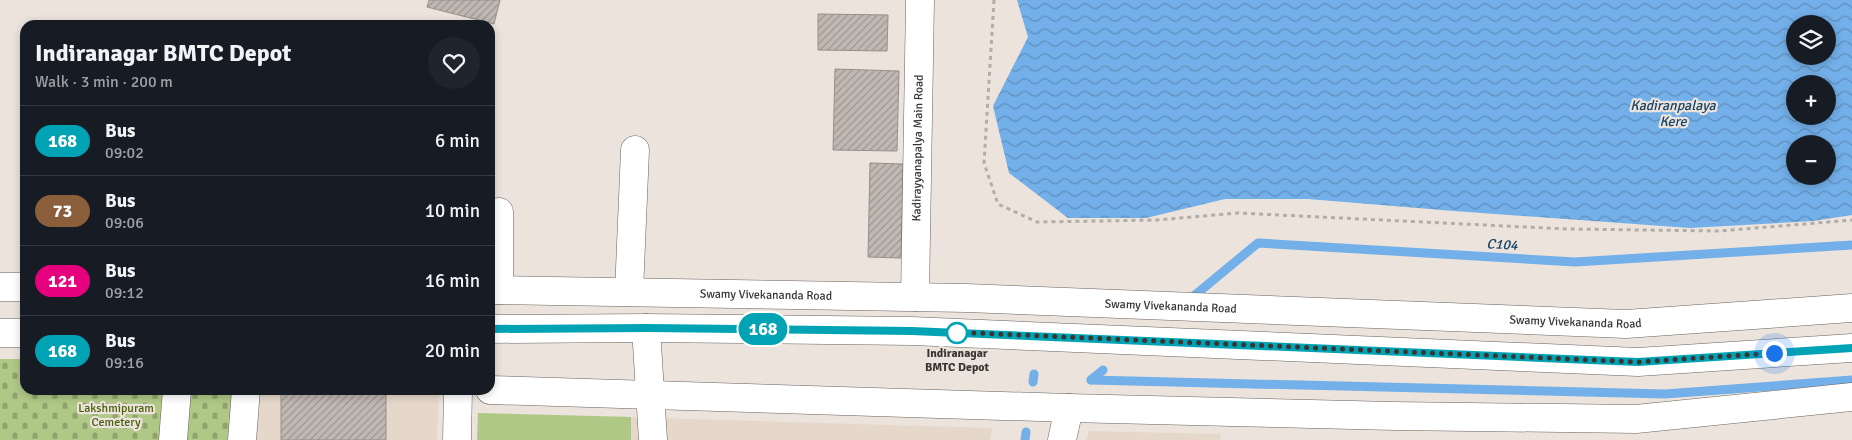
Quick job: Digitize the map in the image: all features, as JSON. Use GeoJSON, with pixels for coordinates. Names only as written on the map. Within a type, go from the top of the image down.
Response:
{"type":"FeatureCollection","features":[{"type":"Feature","properties":{"kind":"main road","name":"Kadirayyanapalya Main Road"},"geometry":{"type":"LineString","coordinates":[[915,297],[920,0]]}},
{"type":"Feature","properties":{"kind":"main road"},"geometry":{"type":"LineString","coordinates":[[629,292],[635,150]]}},
{"type":"Feature","properties":{"kind":"main road"},"geometry":{"type":"LineString","coordinates":[[495,290],[499,212]]}},
{"type":"Feature","properties":{"kind":"main road"},"geometry":{"type":"LineString","coordinates":[[0,287],[20,287]]}},
{"type":"Feature","properties":{"kind":"main road","name":"Swamy Vivekananda Road"},"geometry":{"type":"LineString","coordinates":[[495,290],[915,297],[1626,324],[1852,308]]}},
{"type":"Feature","properties":{"kind":"main road"},"geometry":{"type":"LineString","coordinates":[[646,328],[653,440]]}},
{"type":"Feature","properties":{"kind":"main road"},"geometry":{"type":"LineString","coordinates":[[495,329],[646,328],[912,331],[1638,362],[1852,348]]}},
{"type":"Feature","properties":{"kind":"main road"},"geometry":{"type":"LineString","coordinates":[[0,333],[20,333]]}},
{"type":"Feature","properties":{"kind":"main road"},"geometry":{"type":"LineString","coordinates":[[495,390],[1069,408],[1394,416],[1636,419],[1852,396]]}},
{"type":"Feature","properties":{"kind":"main road"},"geometry":{"type":"LineString","coordinates":[[173,440],[177,395]]}},
{"type":"Feature","properties":{"kind":"main road"},"geometry":{"type":"LineString","coordinates":[[242,440],[246,395]]}},
{"type":"Feature","properties":{"kind":"main road"},"geometry":{"type":"LineString","coordinates":[[456,440],[458,395]]}},
{"type":"Feature","properties":{"kind":"main road"},"geometry":{"type":"LineString","coordinates":[[1062,440],[1069,408]]}},
{"type":"Feature","properties":{"kind":"path"},"geometry":{"type":"LineString","coordinates":[[994,0],[984,163],[998,204],[1037,222],[1156,220],[1238,213],[1567,229],[1720,230],[1852,220]]}},
{"type":"Feature","properties":{"kind":"shaded area"},"geometry":{"type":"Polygon","coordinates":[[[233,395],[439,395],[437,440],[230,440],[233,395]]]}},
{"type":"Feature","properties":{"kind":"shaded area"},"geometry":{"type":"Polygon","coordinates":[[[631,417],[992,428],[990,440],[631,440],[631,417]]]}},
{"type":"Feature","properties":{"kind":"shaded area"},"geometry":{"type":"Polygon","coordinates":[[[1089,431],[1221,434],[1220,440],[1086,440],[1089,431]]]}},
{"type":"Feature","properties":{"kind":"green space","name":"Lakshmipuram Cemetery"},"geometry":{"type":"Polygon","coordinates":[[[0,359],[20,359],[20,395],[233,395],[230,440],[0,440],[0,359]]]}},
{"type":"Feature","properties":{"kind":"green space"},"geometry":{"type":"Polygon","coordinates":[[[478,413],[631,417],[631,440],[477,440],[478,413]]]}},
{"type":"Feature","properties":{"kind":"water","name":"Kadiranpalaya Kere"},"geometry":{"type":"Polygon","coordinates":[[[1017,0],[1852,0],[1852,215],[1813,221],[1690,228],[1308,199],[1225,199],[1146,218],[1068,218],[1009,173],[993,106],[1028,37],[1017,0]]]}},
{"type":"Feature","properties":{"kind":"building"},"geometry":{"type":"Polygon","coordinates":[[[429,0],[500,0],[495,20],[478,20],[427,7],[429,0]]]}},
{"type":"Feature","properties":{"kind":"building"},"geometry":{"type":"Polygon","coordinates":[[[818,14],[888,15],[887,51],[818,50],[818,14]]]}},
{"type":"Feature","properties":{"kind":"building"},"geometry":{"type":"Polygon","coordinates":[[[835,69],[899,71],[897,151],[833,150],[835,69]]]}},
{"type":"Feature","properties":{"kind":"building"},"geometry":{"type":"Polygon","coordinates":[[[870,163],[903,164],[901,258],[868,257],[870,163]]]}},
{"type":"Feature","properties":{"kind":"building"},"geometry":{"type":"Polygon","coordinates":[[[281,395],[386,395],[386,440],[281,440],[281,395]]]}},
{"type":"Feature","properties":{"kind":"waterway","name":"C104"},"geometry":{"type":"LineString","coordinates":[[1189,300],[1258,243],[1575,262],[1852,245]]}},
{"type":"Feature","properties":{"kind":"waterway","name":"C104"},"geometry":{"type":"LineString","coordinates":[[1091,380],[1103,370]]}},
{"type":"Feature","properties":{"kind":"waterway","name":"C104"},"geometry":{"type":"LineString","coordinates":[[1033,382],[1034,374]]}},
{"type":"Feature","properties":{"kind":"waterway"},"geometry":{"type":"LineString","coordinates":[[1091,380],[1665,394],[1852,380]]}},
{"type":"Feature","properties":{"kind":"waterway","name":"C104"},"geometry":{"type":"LineString","coordinates":[[1025,440],[1026,432]]}},
{"type":"Feature","properties":{"kind":"bus line","name":"168"},"geometry":{"type":"LineString","coordinates":[[495,329],[646,328],[912,331],[1638,362],[1852,348]]}},
{"type":"Feature","properties":{"kind":"place","name":"Indiranagar BMTC Depot"},"geometry":{"type":"Point","coordinates":[957,333]}},
{"type":"Feature","properties":{"kind":"route"},"geometry":{"type":"LineString","coordinates":[[957,333],[952,332],[1638,362],[1774,353]]}}]}
